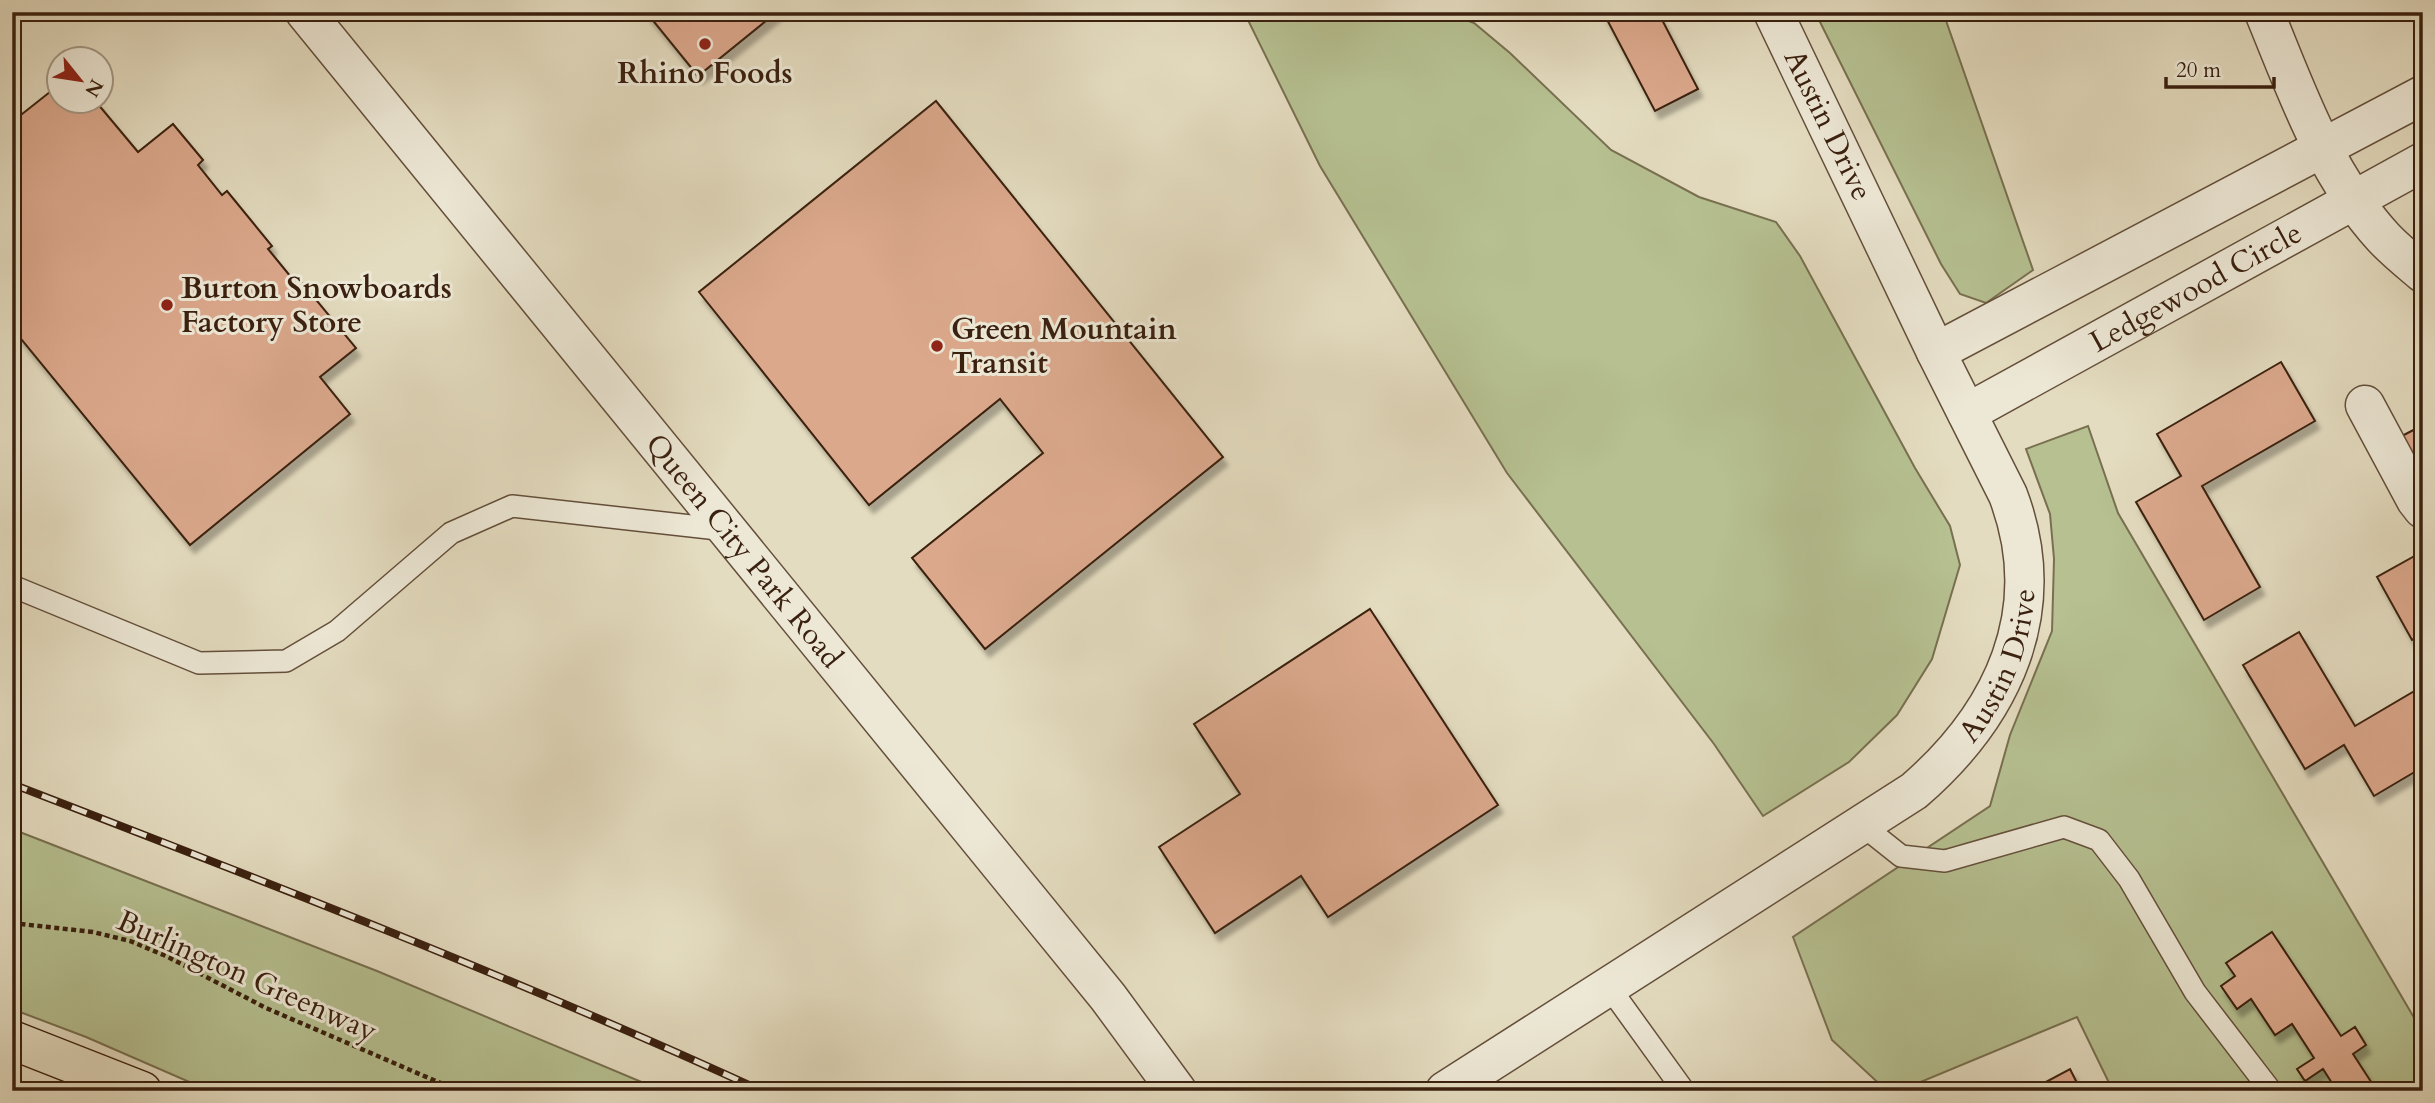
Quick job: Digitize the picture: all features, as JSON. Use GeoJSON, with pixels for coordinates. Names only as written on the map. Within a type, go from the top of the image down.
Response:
{"type":"FeatureCollection","features":[{"type":"Feature","properties":{"kind":"main road"},"geometry":{"type":"LineString","coordinates":[[12,1040],[142,1091]]}},
{"type":"Feature","properties":{"kind":"street","name":"Queen City Park Road"},"geometry":{"type":"LineString","coordinates":[[305,12],[1108,997],[1177,1091]]}},
{"type":"Feature","properties":{"kind":"street","name":"Austin Drive"},"geometry":{"type":"LineString","coordinates":[[1444,1091],[1914,791],[1943,765],[1968,737],[1993,698],[2012,653],[2024,587],[2024,565],[2020,534],[2008,495],[1936,352],[1773,12]]}},
{"type":"Feature","properties":{"kind":"street"},"geometry":{"type":"LineString","coordinates":[[2264,12],[2321,149],[2354,200],[2384,239],[2423,273]]}},
{"type":"Feature","properties":{"kind":"street","name":"Ledgewood Circle"},"geometry":{"type":"LineString","coordinates":[[1936,352],[2423,95]]}},
{"type":"Feature","properties":{"kind":"street","name":"Ledgewood Circle"},"geometry":{"type":"LineString","coordinates":[[1967,413],[2423,162]]}},
{"type":"Feature","properties":{"kind":"street"},"geometry":{"type":"LineString","coordinates":[[2365,405],[2423,509]]}},
{"type":"Feature","properties":{"kind":"lane"},"geometry":{"type":"LineString","coordinates":[[12,586],[198,663],[286,661],[337,631],[451,533],[512,506],[727,530]]}},
{"type":"Feature","properties":{"kind":"lane"},"geometry":{"type":"LineString","coordinates":[[1862,825],[1900,856],[1945,861],[2064,827],[2099,841],[2129,879],[2195,992],[2271,1091]]}},
{"type":"Feature","properties":{"kind":"lane"},"geometry":{"type":"LineString","coordinates":[[1609,987],[1684,1091]]}},
{"type":"Feature","properties":{"kind":"path","name":"Burlington Greenway"},"geometry":{"type":"LineString","coordinates":[[12,923],[93,932],[130,942],[166,956],[266,1007],[459,1091]]}},
{"type":"Feature","properties":{"kind":"green space"},"geometry":{"type":"Polygon","coordinates":[[[1244,12],[1445,12],[1474,23],[1510,53],[1611,150],[1699,197],[1776,222],[1800,256],[1915,468],[1950,526],[1960,565],[1932,659],[1897,715],[1849,762],[1763,816],[1714,744],[1507,473],[1320,166],[1244,12]]]}},
{"type":"Feature","properties":{"kind":"green space"},"geometry":{"type":"Polygon","coordinates":[[[1815,12],[1943,12],[2033,270],[1986,303],[1960,294],[1941,264],[1815,12]]]}},
{"type":"Feature","properties":{"kind":"green space"},"geometry":{"type":"Polygon","coordinates":[[[2088,426],[2118,513],[2423,1033],[2423,1091],[2113,1091],[2077,1017],[1899,1091],[1887,1091],[1832,1040],[1793,937],[1990,806],[2010,735],[2052,631],[2054,559],[2050,514],[2026,449],[2088,426]]]}},
{"type":"Feature","properties":{"kind":"green space"},"geometry":{"type":"Polygon","coordinates":[[[12,829],[377,971],[663,1091],[210,1091],[86,1037],[12,1009],[12,829]]]}},
{"type":"Feature","properties":{"kind":"building","name":"Rhino Foods"},"geometry":{"type":"Polygon","coordinates":[[[646,12],[777,12],[698,76],[646,12]]]}},
{"type":"Feature","properties":{"kind":"building"},"geometry":{"type":"Polygon","coordinates":[[[1603,12],[1658,12],[1698,89],[1655,111],[1603,12]]]}},
{"type":"Feature","properties":{"kind":"building","name":"Burton Snowboards Factory Store"},"geometry":{"type":"Polygon","coordinates":[[[46,95],[46,116],[108,116],[138,152],[173,124],[203,160],[198,165],[222,195],[227,191],[272,246],[268,249],[295,282],[299,279],[356,348],[320,377],[350,414],[190,545],[12,328],[12,122],[46,95]]]}},
{"type":"Feature","properties":{"kind":"building","name":"Green Mountain Transit"},"geometry":{"type":"Polygon","coordinates":[[[936,101],[1223,457],[985,649],[912,558],[1043,453],[1000,399],[869,505],[699,292],[936,101]]]}},
{"type":"Feature","properties":{"kind":"building"},"geometry":{"type":"Polygon","coordinates":[[[2281,362],[2315,421],[2202,486],[2260,587],[2204,620],[2136,502],[2181,476],[2157,434],[2281,362]]]}},
{"type":"Feature","properties":{"kind":"building"},"geometry":{"type":"Polygon","coordinates":[[[2423,425],[2423,479],[2400,437],[2423,425]]]}},
{"type":"Feature","properties":{"kind":"building"},"geometry":{"type":"Polygon","coordinates":[[[2420,553],[2423,557],[2423,634],[2412,640],[2377,577],[2420,553]]]}},
{"type":"Feature","properties":{"kind":"building"},"geometry":{"type":"Polygon","coordinates":[[[1370,609],[1498,805],[1328,917],[1301,876],[1215,933],[1159,847],[1240,794],[1194,724],[1370,609]]]}},
{"type":"Feature","properties":{"kind":"building"},"geometry":{"type":"Polygon","coordinates":[[[2299,632],[2355,726],[2423,686],[2423,767],[2374,796],[2344,745],[2305,769],[2243,665],[2299,632]]]}},
{"type":"Feature","properties":{"kind":"building"},"geometry":{"type":"Polygon","coordinates":[[[2272,932],[2341,1036],[2355,1027],[2366,1045],[2353,1054],[2377,1091],[2337,1091],[2323,1069],[2305,1081],[2297,1069],[2314,1058],[2292,1024],[2275,1035],[2251,999],[2237,1009],[2221,986],[2235,976],[2226,963],[2272,932]]]}},
{"type":"Feature","properties":{"kind":"building"},"geometry":{"type":"Polygon","coordinates":[[[2070,1069],[2081,1091],[2029,1091],[2070,1069]]]}},
{"type":"Feature","properties":{"kind":"railway"},"geometry":{"type":"LineString","coordinates":[[12,784],[483,970],[762,1091]]}},
{"type":"Feature","properties":{"kind":"place","name":"Rhino Foods"},"geometry":{"type":"Point","coordinates":[705,44]}},
{"type":"Feature","properties":{"kind":"place","name":"Burton Snowboards Factory Store"},"geometry":{"type":"Point","coordinates":[167,305]}},
{"type":"Feature","properties":{"kind":"place","name":"Green Mountain Transit"},"geometry":{"type":"Point","coordinates":[937,346]}}]}
